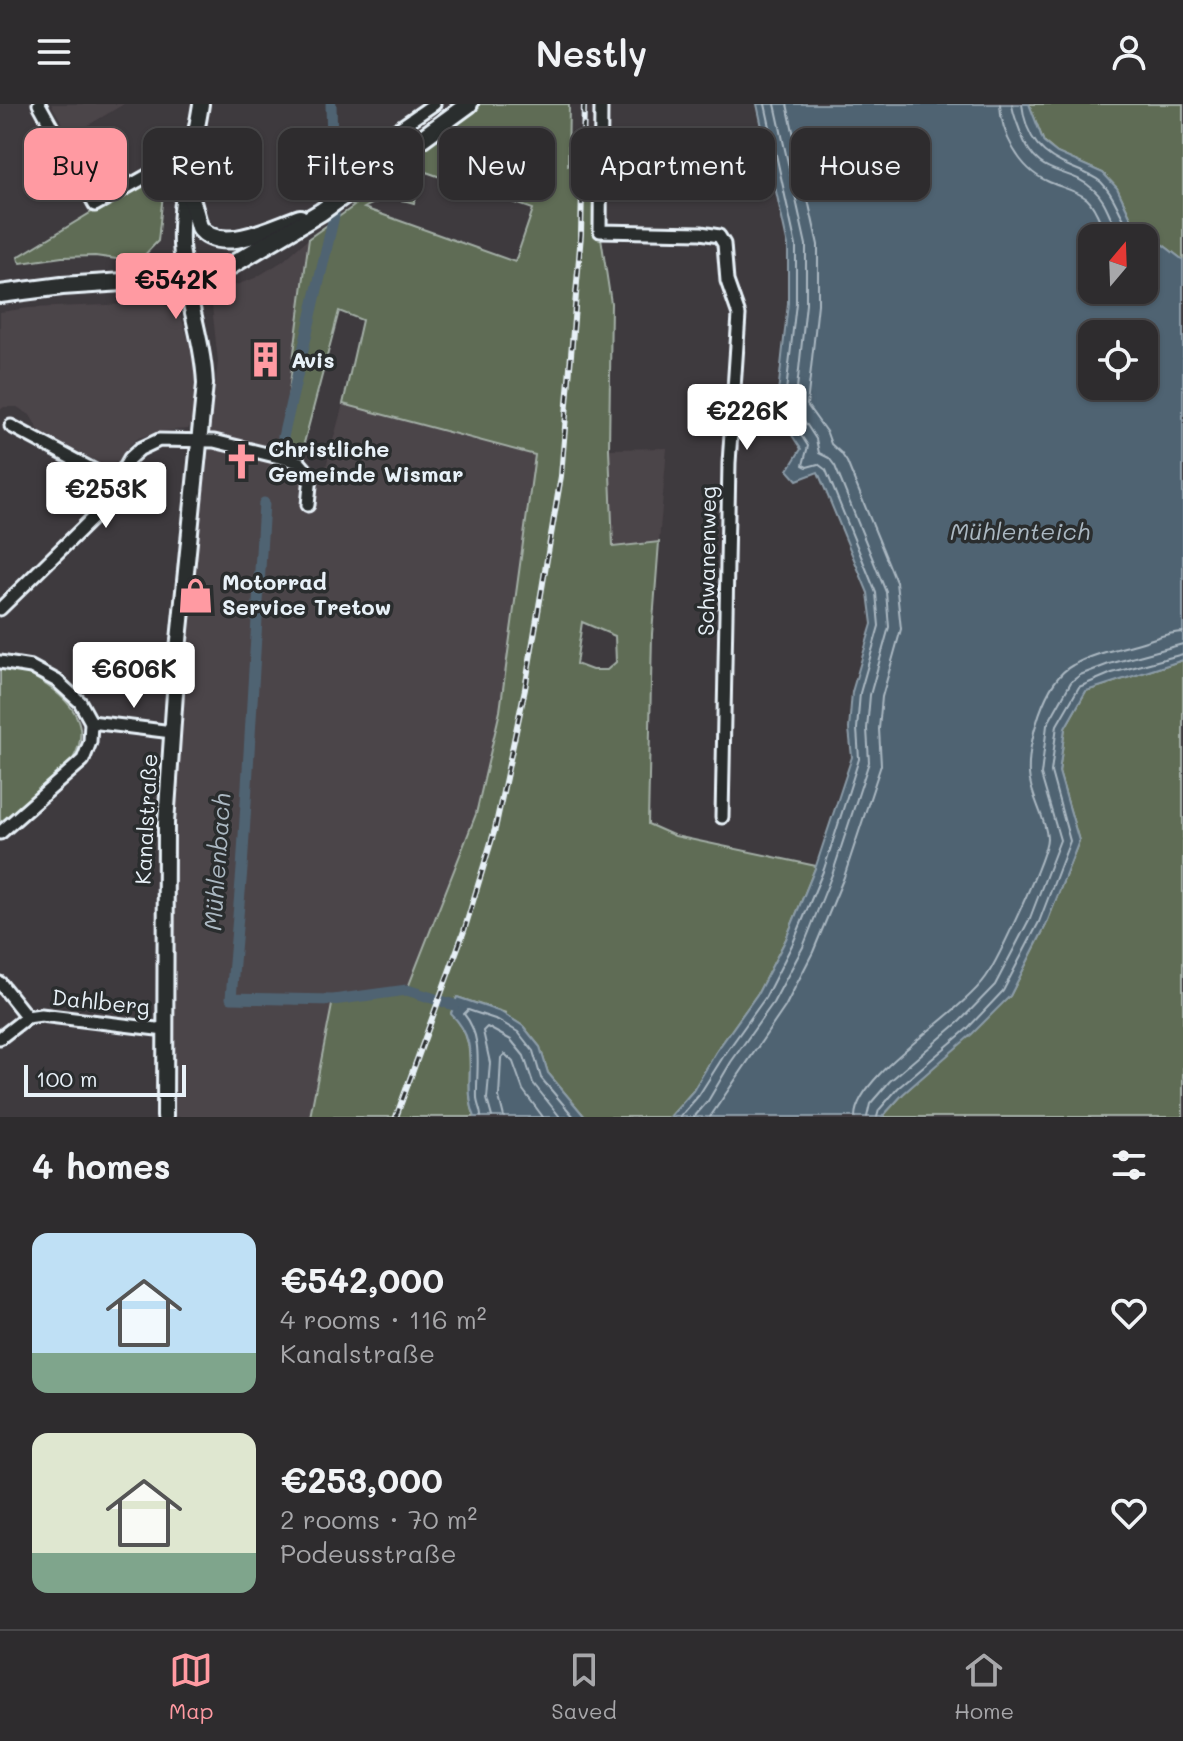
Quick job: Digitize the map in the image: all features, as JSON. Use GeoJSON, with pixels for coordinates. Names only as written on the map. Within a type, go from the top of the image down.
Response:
{"type":"FeatureCollection","features":[{"type":"Feature","properties":{"kind":"main road"},"geometry":{"type":"LineString","coordinates":[[0,294],[52,287],[185,278],[230,266],[321,212],[469,104]]}},
{"type":"Feature","properties":{"kind":"main road"},"geometry":{"type":"LineString","coordinates":[[190,200],[199,227],[208,237],[216,240],[239,240],[321,212]]}},
{"type":"Feature","properties":{"kind":"street"},"geometry":{"type":"LineString","coordinates":[[39,104],[95,205],[143,178]]}},
{"type":"Feature","properties":{"kind":"street","name":"Kanalstraße"},"geometry":{"type":"LineString","coordinates":[[196,128],[201,104]]}},
{"type":"Feature","properties":{"kind":"street"},"geometry":{"type":"LineString","coordinates":[[399,128],[434,104]]}},
{"type":"Feature","properties":{"kind":"street","name":"Schwanenweg"},"geometry":{"type":"LineString","coordinates":[[601,104],[600,231],[719,236],[724,244],[727,281],[739,315],[729,463],[722,817]]}},
{"type":"Feature","properties":{"kind":"street","name":"Kanalstraße"},"geometry":{"type":"LineString","coordinates":[[165,1117],[165,860],[172,732],[205,384],[204,354],[185,278],[181,229],[183,200]]}},
{"type":"Feature","properties":{"kind":"street"},"geometry":{"type":"LineString","coordinates":[[11,426],[116,482]]}},
{"type":"Feature","properties":{"kind":"street"},"geometry":{"type":"LineString","coordinates":[[0,609],[99,512],[130,458],[159,440],[214,441],[299,462],[311,476],[308,505]]}},
{"type":"Feature","properties":{"kind":"street"},"geometry":{"type":"LineString","coordinates":[[0,662],[31,667],[57,681],[80,702],[91,722],[90,742],[83,760],[0,833]]}},
{"type":"Feature","properties":{"kind":"street"},"geometry":{"type":"LineString","coordinates":[[91,722],[172,732]]}},
{"type":"Feature","properties":{"kind":"street","name":"Dahlberg"},"geometry":{"type":"LineString","coordinates":[[0,983],[27,1017],[41,1015],[165,1030]]}},
{"type":"Feature","properties":{"kind":"street"},"geometry":{"type":"LineString","coordinates":[[0,1038],[27,1017]]}},
{"type":"Feature","properties":{"kind":"shaded area"},"geometry":{"type":"Polygon","coordinates":[[[51,104],[124,104],[84,128],[65,128],[51,104]]]}},
{"type":"Feature","properties":{"kind":"shaded area"},"geometry":{"type":"Polygon","coordinates":[[[309,238],[278,457],[325,470],[343,404],[535,455],[500,711],[476,814],[407,990],[333,1000],[310,1117],[174,1117],[174,876],[183,652],[218,362],[212,306],[220,291],[255,278],[283,261],[309,238]]]}},
{"type":"Feature","properties":{"kind":"shaded area"},"geometry":{"type":"Polygon","coordinates":[[[158,303],[179,310],[188,338],[195,370],[192,423],[188,429],[161,431],[138,438],[117,462],[106,466],[40,432],[30,415],[17,407],[0,410],[0,312],[158,303]]]}},
{"type":"Feature","properties":{"kind":"shaded area"},"geometry":{"type":"Polygon","coordinates":[[[667,448],[659,542],[613,548],[609,449],[667,448]]]}},
{"type":"Feature","properties":{"kind":"green space"},"geometry":{"type":"Polygon","coordinates":[[[469,104],[569,104],[571,200],[600,200],[600,231],[611,303],[609,449],[613,547],[659,542],[652,634],[648,824],[675,836],[816,866],[786,939],[758,993],[693,1091],[670,1117],[585,1117],[548,1073],[540,1047],[523,1026],[501,1012],[506,1013],[457,997],[451,1013],[467,1038],[471,1104],[475,1117],[310,1117],[333,1000],[407,990],[476,814],[500,711],[535,455],[343,404],[362,320],[339,311],[299,462],[278,457],[309,238],[354,206],[340,200],[388,200],[364,208],[515,262],[533,209],[507,200],[555,200],[555,128],[439,128],[439,176],[426,172],[423,180],[423,137],[469,104]],[[582,622],[576,664],[592,670],[607,670],[616,662],[615,636],[582,622]]]}},
{"type":"Feature","properties":{"kind":"green space"},"geometry":{"type":"Polygon","coordinates":[[[1029,104],[1183,104],[1183,260],[1158,241],[1158,224],[1133,222],[1117,188],[1103,173],[1057,153],[1044,142],[1029,104]]]}},
{"type":"Feature","properties":{"kind":"green space"},"geometry":{"type":"Polygon","coordinates":[[[143,181],[143,200],[162,200],[158,241],[138,262],[95,256],[19,261],[18,257],[112,200],[127,200],[127,191],[143,181]]]}},
{"type":"Feature","properties":{"kind":"green space"},"geometry":{"type":"Polygon","coordinates":[[[0,659],[31,675],[61,697],[73,710],[79,724],[80,741],[68,766],[0,825],[0,659]]]}},
{"type":"Feature","properties":{"kind":"green space"},"geometry":{"type":"Polygon","coordinates":[[[1183,660],[1183,1117],[882,1117],[1010,996],[1046,925],[1079,841],[1059,772],[1065,728],[1086,691],[1183,660]]]}},
{"type":"Feature","properties":{"kind":"water","name":"Mühlenteich"},"geometry":{"type":"Polygon","coordinates":[[[757,104],[1029,104],[1044,143],[1057,153],[1103,173],[1117,188],[1136,224],[1078,224],[1078,304],[1158,304],[1158,241],[1183,260],[1183,660],[1086,691],[1065,728],[1059,772],[1079,841],[1046,925],[1010,996],[882,1117],[670,1117],[693,1091],[758,993],[786,939],[816,866],[852,757],[849,729],[852,692],[872,624],[868,593],[818,472],[797,480],[788,470],[801,449],[776,411],[788,303],[788,246],[775,186],[775,128],[762,128],[757,104]]]}},
{"type":"Feature","properties":{"kind":"water"},"geometry":{"type":"Polygon","coordinates":[[[457,997],[501,1012],[523,1026],[540,1047],[548,1073],[585,1117],[475,1117],[471,1104],[470,1051],[461,1026],[451,1014],[457,997]]]}},
{"type":"Feature","properties":{"kind":"waterway","name":"Mühlenbach"},"geometry":{"type":"LineString","coordinates":[[283,437],[334,216],[331,104]]}},
{"type":"Feature","properties":{"kind":"waterway","name":"Mühlenbach"},"geometry":{"type":"LineString","coordinates":[[264,503],[231,998],[333,1000],[407,990],[454,1005]]}},
{"type":"Feature","properties":{"kind":"railway"},"geometry":{"type":"LineString","coordinates":[[396,1117],[464,931],[495,829],[525,689],[561,476],[581,234],[584,104]]}},
{"type":"Feature","properties":{"kind":"place","name":"Avis"},"geometry":{"type":"Point","coordinates":[265,360]}},
{"type":"Feature","properties":{"kind":"place","name":"Christliche Gemeinde Wismar"},"geometry":{"type":"Point","coordinates":[242,462]}},
{"type":"Feature","properties":{"kind":"place","name":"Motorrad Service Tretow"},"geometry":{"type":"Point","coordinates":[196,595]}}]}
